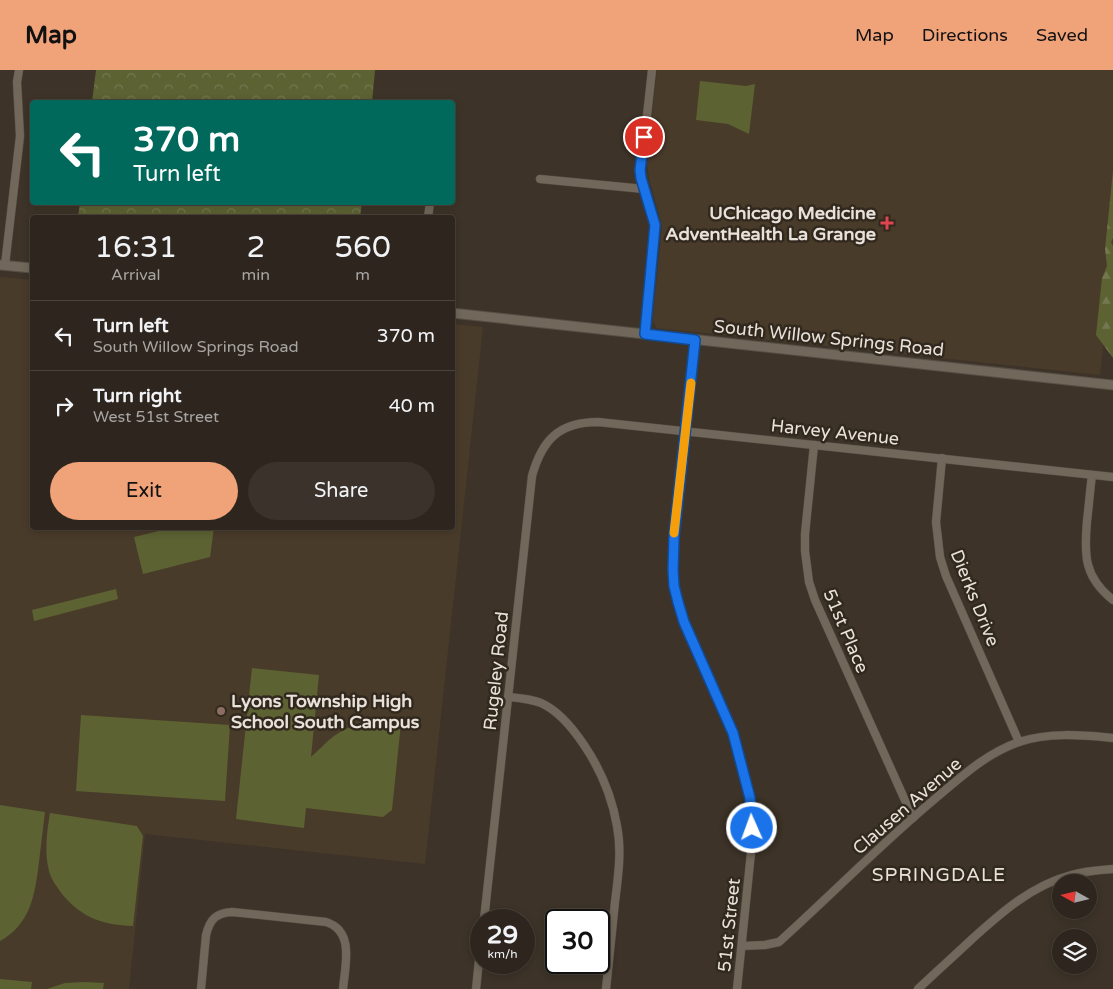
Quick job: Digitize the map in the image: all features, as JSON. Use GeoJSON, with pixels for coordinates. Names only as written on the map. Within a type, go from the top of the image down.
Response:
{"type":"FeatureCollection","features":[{"type":"Feature","properties":{"kind":"street"},"geometry":{"type":"LineString","coordinates":[[19,70],[17,82],[20,136],[3,265],[30,268]]}},
{"type":"Feature","properties":{"kind":"street"},"geometry":{"type":"LineString","coordinates":[[645,334],[655,225],[640,170],[652,70]]}},
{"type":"Feature","properties":{"kind":"street"},"geometry":{"type":"LineString","coordinates":[[540,179],[644,189]]}},
{"type":"Feature","properties":{"kind":"street","name":"South Willow Springs Road"},"geometry":{"type":"LineString","coordinates":[[455,313],[1113,385]]}},
{"type":"Feature","properties":{"kind":"street","name":"51st Street"},"geometry":{"type":"LineString","coordinates":[[695,340],[672,556],[673,578],[684,622],[733,733],[750,798],[752,843],[737,989]]}},
{"type":"Feature","properties":{"kind":"street","name":"Harvey Avenue"},"geometry":{"type":"LineString","coordinates":[[557,433],[574,424],[598,422],[1113,477]]}},
{"type":"Feature","properties":{"kind":"street","name":"Rugeley Road"},"geometry":{"type":"LineString","coordinates":[[485,909],[532,476],[541,451],[557,433]]}},
{"type":"Feature","properties":{"kind":"street","name":"51st Place"},"geometry":{"type":"LineString","coordinates":[[814,445],[804,551],[809,582],[912,818]]}},
{"type":"Feature","properties":{"kind":"street","name":"Dierks Drive"},"geometry":{"type":"LineString","coordinates":[[942,458],[936,522],[940,557],[946,576],[1019,742]]}},
{"type":"Feature","properties":{"kind":"street"},"geometry":{"type":"LineString","coordinates":[[1092,474],[1085,545],[1086,559],[1096,583],[1113,600]]}},
{"type":"Feature","properties":{"kind":"street"},"geometry":{"type":"LineString","coordinates":[[508,697],[528,699],[542,704],[566,722],[596,762],[607,789],[618,827],[619,850],[606,989]]}},
{"type":"Feature","properties":{"kind":"street","name":"Clausen Avenue"},"geometry":{"type":"LineString","coordinates":[[742,946],[779,942],[912,818],[970,769],[996,752],[1019,742],[1050,735],[1084,735],[1113,738]]}},
{"type":"Feature","properties":{"kind":"street"},"geometry":{"type":"LineString","coordinates":[[918,989],[1001,913],[1027,894],[1050,882],[1070,875],[1113,869]]}},
{"type":"Feature","properties":{"kind":"street"},"geometry":{"type":"LineString","coordinates":[[201,989],[208,927],[217,915],[232,912],[333,924],[344,937],[346,946],[343,989]]}},
{"type":"Feature","properties":{"kind":"street"},"geometry":{"type":"LineString","coordinates":[[476,989],[478,974]]}},
{"type":"Feature","properties":{"kind":"shaded area","name":"UChicago Medicine AdventHealth La Grange"},"geometry":{"type":"Polygon","coordinates":[[[657,70],[1113,70],[1113,259],[1100,375],[657,328],[653,321],[653,315],[662,227],[649,178],[647,162],[657,70]]]}},
{"type":"Feature","properties":{"kind":"shaded area","name":"Lyons Township High School South Campus"},"geometry":{"type":"Polygon","coordinates":[[[0,277],[30,280],[30,530],[455,530],[455,324],[483,327],[425,864],[145,834],[129,989],[0,989],[0,277]]]}},
{"type":"Feature","properties":{"kind":"green space"},"geometry":{"type":"Polygon","coordinates":[[[96,70],[375,70],[372,100],[92,100],[96,70]]]}},
{"type":"Feature","properties":{"kind":"green space"},"geometry":{"type":"Polygon","coordinates":[[[700,81],[746,86],[755,84],[749,134],[728,124],[696,120],[700,81]]]}},
{"type":"Feature","properties":{"kind":"green space"},"geometry":{"type":"Polygon","coordinates":[[[1113,171],[1113,238],[1111,242],[1113,246],[1113,358],[1096,335],[1102,278],[1107,266],[1105,249],[1113,171]]]}},
{"type":"Feature","properties":{"kind":"green space"},"geometry":{"type":"Polygon","coordinates":[[[80,205],[362,205],[360,215],[78,215],[80,205]]]}},
{"type":"Feature","properties":{"kind":"green space"},"geometry":{"type":"Polygon","coordinates":[[[163,530],[214,530],[210,557],[143,574],[134,537],[163,530]]]}},
{"type":"Feature","properties":{"kind":"green space"},"geometry":{"type":"Polygon","coordinates":[[[116,589],[118,599],[34,621],[32,610],[116,589]]]}},
{"type":"Feature","properties":{"kind":"green space"},"geometry":{"type":"Polygon","coordinates":[[[252,668],[319,675],[311,757],[334,736],[350,727],[375,722],[401,723],[392,810],[383,817],[306,808],[304,828],[236,819],[252,668]]]}},
{"type":"Feature","properties":{"kind":"green space"},"geometry":{"type":"Polygon","coordinates":[[[81,715],[230,725],[225,801],[76,791],[81,715]]]}},
{"type":"Feature","properties":{"kind":"green space"},"geometry":{"type":"Polygon","coordinates":[[[0,805],[45,812],[36,885],[30,907],[19,926],[0,941],[0,805]]]}},
{"type":"Feature","properties":{"kind":"green space"},"geometry":{"type":"Polygon","coordinates":[[[50,813],[137,826],[143,836],[133,926],[112,924],[94,919],[77,909],[62,894],[51,877],[47,864],[46,842],[50,813]]]}},
{"type":"Feature","properties":{"kind":"green space"},"geometry":{"type":"Polygon","coordinates":[[[0,979],[32,982],[31,989],[0,989],[0,979]]]}},
{"type":"Feature","properties":{"kind":"green space"},"geometry":{"type":"Polygon","coordinates":[[[65,983],[104,983],[103,989],[47,989],[65,983]]]}},
{"type":"Feature","properties":{"kind":"slow traffic"},"geometry":{"type":"LineString","coordinates":[[674,533],[691,383]]}},
{"type":"Feature","properties":{"kind":"place","name":"UChicago Medicine AdventHealth La Grange"},"geometry":{"type":"Point","coordinates":[887,223]}},
{"type":"Feature","properties":{"kind":"place","name":"Lyons Township High School South Campus"},"geometry":{"type":"Point","coordinates":[221,711]}},
{"type":"Feature","properties":{"kind":"district","name":"SPRINGDALE"},"geometry":{"type":"Point","coordinates":[939,874]}},
{"type":"Feature","properties":{"kind":"route"},"geometry":{"type":"LineString","coordinates":[[644,137],[640,170],[641,178],[655,225],[645,334],[695,340],[672,556],[674,586],[684,622],[733,733],[750,798],[752,828]]}}]}
